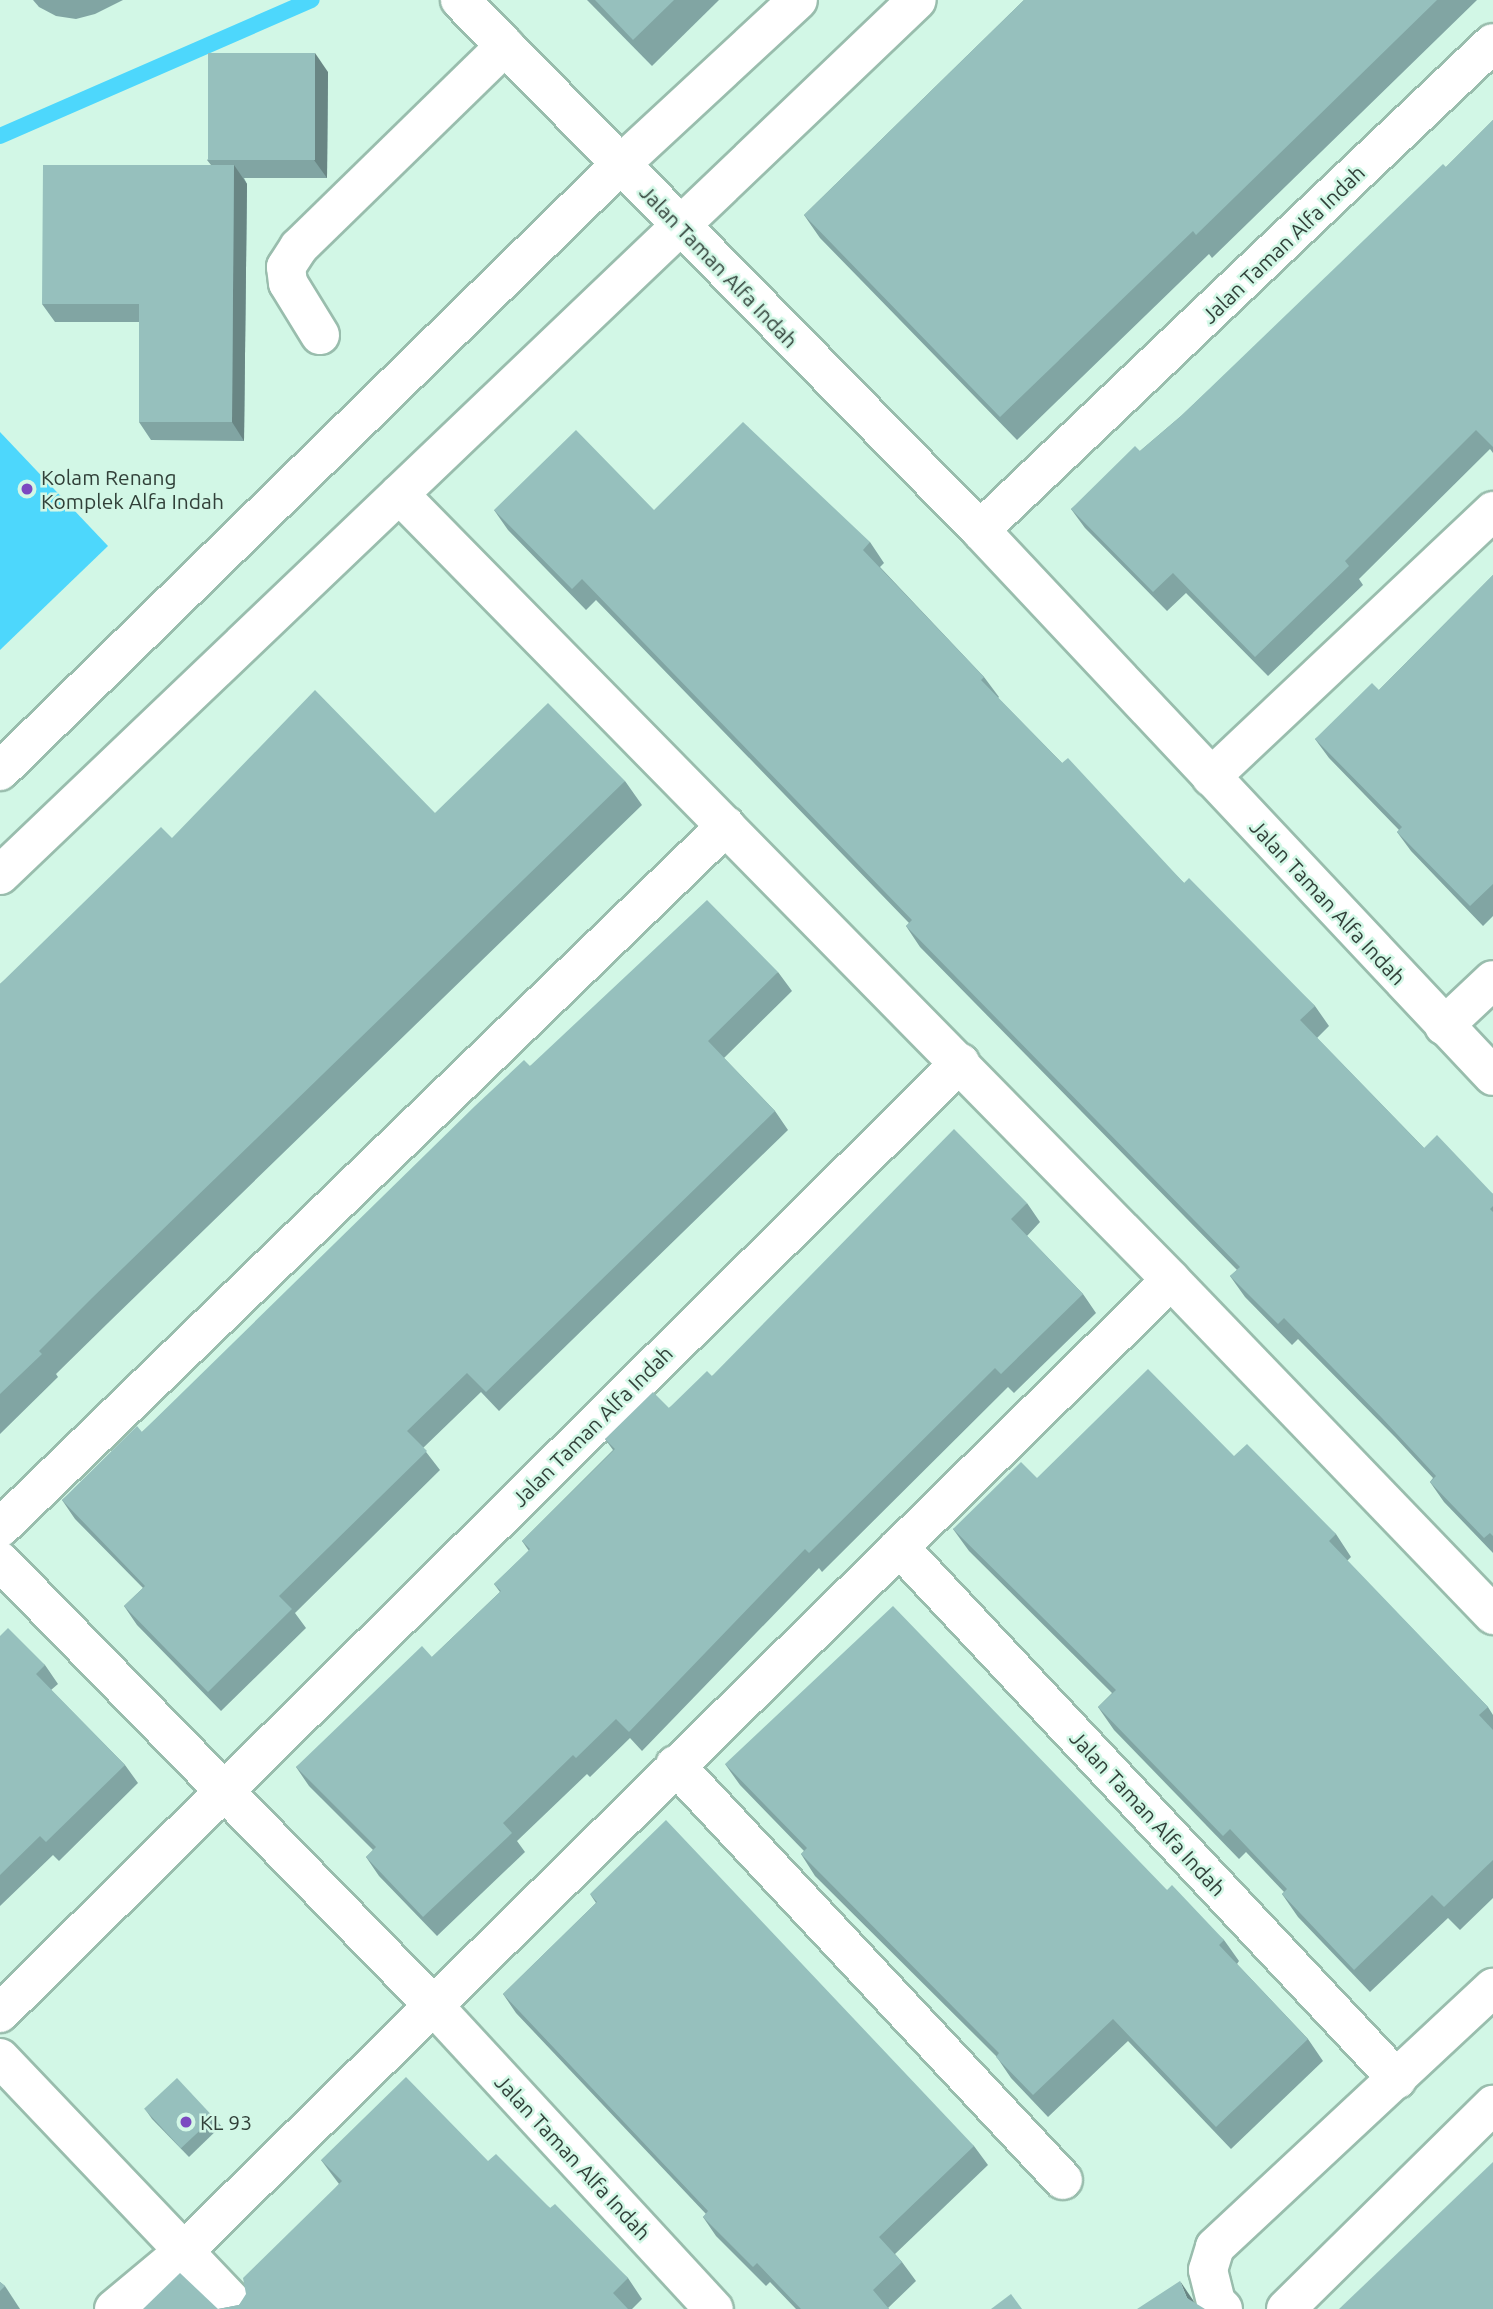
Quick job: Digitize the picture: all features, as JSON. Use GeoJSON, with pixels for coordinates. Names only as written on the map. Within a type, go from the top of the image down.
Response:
{"type":"FeatureCollection","features":[{"type":"Feature","properties":{"kind":"street"},"geometry":{"type":"LineString","coordinates":[[0,771],[621,164],[798,0]]}},
{"type":"Feature","properties":{"kind":"street"},"geometry":{"type":"LineString","coordinates":[[0,875],[917,0]]}},
{"type":"Feature","properties":{"kind":"street","name":"Jalan Taman Alfa Indah"},"geometry":{"type":"LineString","coordinates":[[463,3],[980,530],[1493,1076]]}},
{"type":"Feature","properties":{"kind":"street","name":"Jalan Taman Alfa Indah"},"geometry":{"type":"LineString","coordinates":[[980,530],[1493,43]]}},
{"type":"Feature","properties":{"kind":"street"},"geometry":{"type":"LineString","coordinates":[[320,335],[288,283],[286,267],[299,247],[505,46]]}},
{"type":"Feature","properties":{"kind":"street"},"geometry":{"type":"LineString","coordinates":[[399,494],[960,1063],[1493,1615]]}},
{"type":"Feature","properties":{"kind":"street"},"geometry":{"type":"LineString","coordinates":[[1211,777],[1493,511]]}},
{"type":"Feature","properties":{"kind":"street"},"geometry":{"type":"LineString","coordinates":[[0,1528],[726,826]]}},
{"type":"Feature","properties":{"kind":"street"},"geometry":{"type":"LineString","coordinates":[[1444,1026],[1493,980]]}},
{"type":"Feature","properties":{"kind":"street","name":"Jalan Taman Alfa Indah"},"geometry":{"type":"LineString","coordinates":[[0,2013],[960,1063]]}},
{"type":"Feature","properties":{"kind":"street"},"geometry":{"type":"LineString","coordinates":[[114,2309],[185,2250],[675,1765],[1171,1280]]}},
{"type":"Feature","properties":{"kind":"street","name":"Jalan Taman Alfa Indah"},"geometry":{"type":"LineString","coordinates":[[899,1547],[1397,2079]]}},
{"type":"Feature","properties":{"kind":"street","name":"Jalan Taman Alfa Indah"},"geometry":{"type":"LineString","coordinates":[[0,1560],[433,2006],[713,2309]]}},
{"type":"Feature","properties":{"kind":"street"},"geometry":{"type":"LineString","coordinates":[[675,1765],[1062,2180]]}},
{"type":"Feature","properties":{"kind":"street"},"geometry":{"type":"LineString","coordinates":[[1223,2309],[1211,2287],[1208,2260],[1214,2247],[1493,1988]]}},
{"type":"Feature","properties":{"kind":"street"},"geometry":{"type":"LineString","coordinates":[[0,2057],[239,2309]]}},
{"type":"Feature","properties":{"kind":"street"},"geometry":{"type":"LineString","coordinates":[[1286,2309],[1493,2105]]}},
{"type":"Feature","properties":{"kind":"water","name":"Kolam Renang Komplek Alfa Indah"},"geometry":{"type":"Polygon","coordinates":[[[0,432],[108,546],[0,650],[0,432]]]}},
{"type":"Feature","properties":{"kind":"building"},"geometry":{"type":"Polygon","coordinates":[[[595,0],[674,0],[633,40],[595,0]]]}},
{"type":"Feature","properties":{"kind":"building"},"geometry":{"type":"Polygon","coordinates":[[[1024,0],[1437,0],[1196,235],[1193,231],[1000,417],[804,215],[1024,0]]]}},
{"type":"Feature","properties":{"kind":"building"},"geometry":{"type":"Polygon","coordinates":[[[208,53],[315,53],[315,160],[208,160],[208,53]]]}},
{"type":"Feature","properties":{"kind":"building"},"geometry":{"type":"Polygon","coordinates":[[[1493,120],[1493,447],[1476,430],[1345,561],[1349,566],[1255,657],[1173,573],[1153,592],[1071,509],[1135,446],[1140,451],[1181,416],[1443,164],[1446,167],[1493,120]]]}},
{"type":"Feature","properties":{"kind":"building"},"geometry":{"type":"Polygon","coordinates":[[[43,165],[234,165],[232,422],[139,422],[139,304],[42,304],[43,165]]]}},
{"type":"Feature","properties":{"kind":"building"},"geometry":{"type":"Polygon","coordinates":[[[743,422],[870,542],[863,550],[984,677],[981,680],[1062,763],[1068,758],[1184,883],[1189,878],[1315,1006],[1300,1020],[1424,1148],[1437,1135],[1493,1194],[1493,1206],[1490,1209],[1493,1212],[1493,1536],[1490,1533],[1484,1538],[1430,1482],[1436,1476],[1284,1318],[1278,1324],[1230,1276],[1240,1267],[906,926],[912,920],[582,579],[572,589],[494,510],[576,430],[654,510],[743,422]]]}},
{"type":"Feature","properties":{"kind":"building"},"geometry":{"type":"Polygon","coordinates":[[[1493,575],[1493,884],[1470,906],[1397,832],[1402,827],[1315,739],[1372,683],[1379,690],[1493,575]]]}},
{"type":"Feature","properties":{"kind":"building"},"geometry":{"type":"Polygon","coordinates":[[[315,690],[435,813],[548,703],[625,781],[91,1299],[39,1351],[42,1354],[0,1394],[0,984],[161,827],[172,838],[315,690]]]}},
{"type":"Feature","properties":{"kind":"building"},"geometry":{"type":"Polygon","coordinates":[[[707,900],[778,972],[708,1041],[775,1111],[486,1392],[467,1373],[407,1431],[427,1451],[279,1596],[292,1609],[208,1692],[124,1606],[145,1586],[62,1500],[137,1426],[142,1432],[524,1060],[530,1066],[707,900]]]}},
{"type":"Feature","properties":{"kind":"building"},"geometry":{"type":"Polygon","coordinates":[[[954,1129],[1027,1203],[1011,1219],[1083,1294],[1001,1374],[995,1368],[809,1553],[805,1549],[629,1732],[616,1719],[576,1758],[573,1755],[503,1823],[512,1833],[423,1917],[366,1857],[376,1847],[296,1767],[422,1646],[432,1657],[501,1591],[494,1584],[530,1549],[522,1541],[615,1449],[605,1439],[653,1392],[669,1408],[707,1371],[712,1376],[954,1129]]]}},
{"type":"Feature","properties":{"kind":"building"},"geometry":{"type":"Polygon","coordinates":[[[1148,1369],[1234,1456],[1247,1444],[1336,1534],[1329,1541],[1488,1707],[1479,1715],[1493,1730],[1493,1860],[1444,1907],[1432,1895],[1354,1970],[1282,1894],[1287,1889],[1230,1829],[1223,1836],[1098,1707],[1116,1690],[953,1529],[1021,1462],[1037,1478],[1148,1369]]]}},
{"type":"Feature","properties":{"kind":"building"},"geometry":{"type":"Polygon","coordinates":[[[893,1606],[1167,1890],[1172,1885],[1224,1940],[1219,1945],[1308,2039],[1216,2127],[1113,2019],[1033,2095],[996,2057],[999,2053],[801,1854],[807,1848],[725,1764],[893,1606]]]}},
{"type":"Feature","properties":{"kind":"building"},"geometry":{"type":"Polygon","coordinates":[[[8,1628],[45,1665],[36,1674],[125,1765],[46,1842],[40,1836],[0,1875],[0,1636],[8,1628]]]}},
{"type":"Feature","properties":{"kind":"building"},"geometry":{"type":"Polygon","coordinates":[[[666,1820],[974,2146],[879,2237],[902,2262],[873,2290],[889,2309],[801,2309],[757,2263],[753,2267],[703,2217],[708,2211],[503,1994],[597,1902],[590,1894],[666,1820]]]}},
{"type":"Feature","properties":{"kind":"building"},"geometry":{"type":"Polygon","coordinates":[[[406,2077],[488,2161],[496,2154],[550,2208],[555,2204],[628,2278],[613,2293],[628,2309],[218,2309],[239,2305],[246,2294],[243,2278],[342,2181],[321,2160],[406,2077]]]}},
{"type":"Feature","properties":{"kind":"building","name":"KL 93"},"geometry":{"type":"Polygon","coordinates":[[[177,2078],[214,2117],[181,2148],[144,2109],[177,2078]]]}},
{"type":"Feature","properties":{"kind":"building"},"geometry":{"type":"Polygon","coordinates":[[[1493,2162],[1493,2309],[1339,2309],[1493,2162]]]}},
{"type":"Feature","properties":{"kind":"building"},"geometry":{"type":"Polygon","coordinates":[[[180,2273],[218,2309],[143,2309],[180,2273]]]}},
{"type":"Feature","properties":{"kind":"building"},"geometry":{"type":"Polygon","coordinates":[[[1180,2281],[1187,2298],[1205,2309],[1137,2309],[1180,2281]]]}},
{"type":"Feature","properties":{"kind":"building"},"geometry":{"type":"Polygon","coordinates":[[[1011,2294],[1022,2309],[991,2309],[1011,2294]]]}},
{"type":"Feature","properties":{"kind":"waterway"},"geometry":{"type":"LineString","coordinates":[[0,136],[312,0]]}},
{"type":"Feature","properties":{"kind":"place","name":"Kolam Renang Komplek Alfa Indah"},"geometry":{"type":"Point","coordinates":[27,489]}},
{"type":"Feature","properties":{"kind":"place","name":"KL 93"},"geometry":{"type":"Point","coordinates":[186,2122]}}]}
